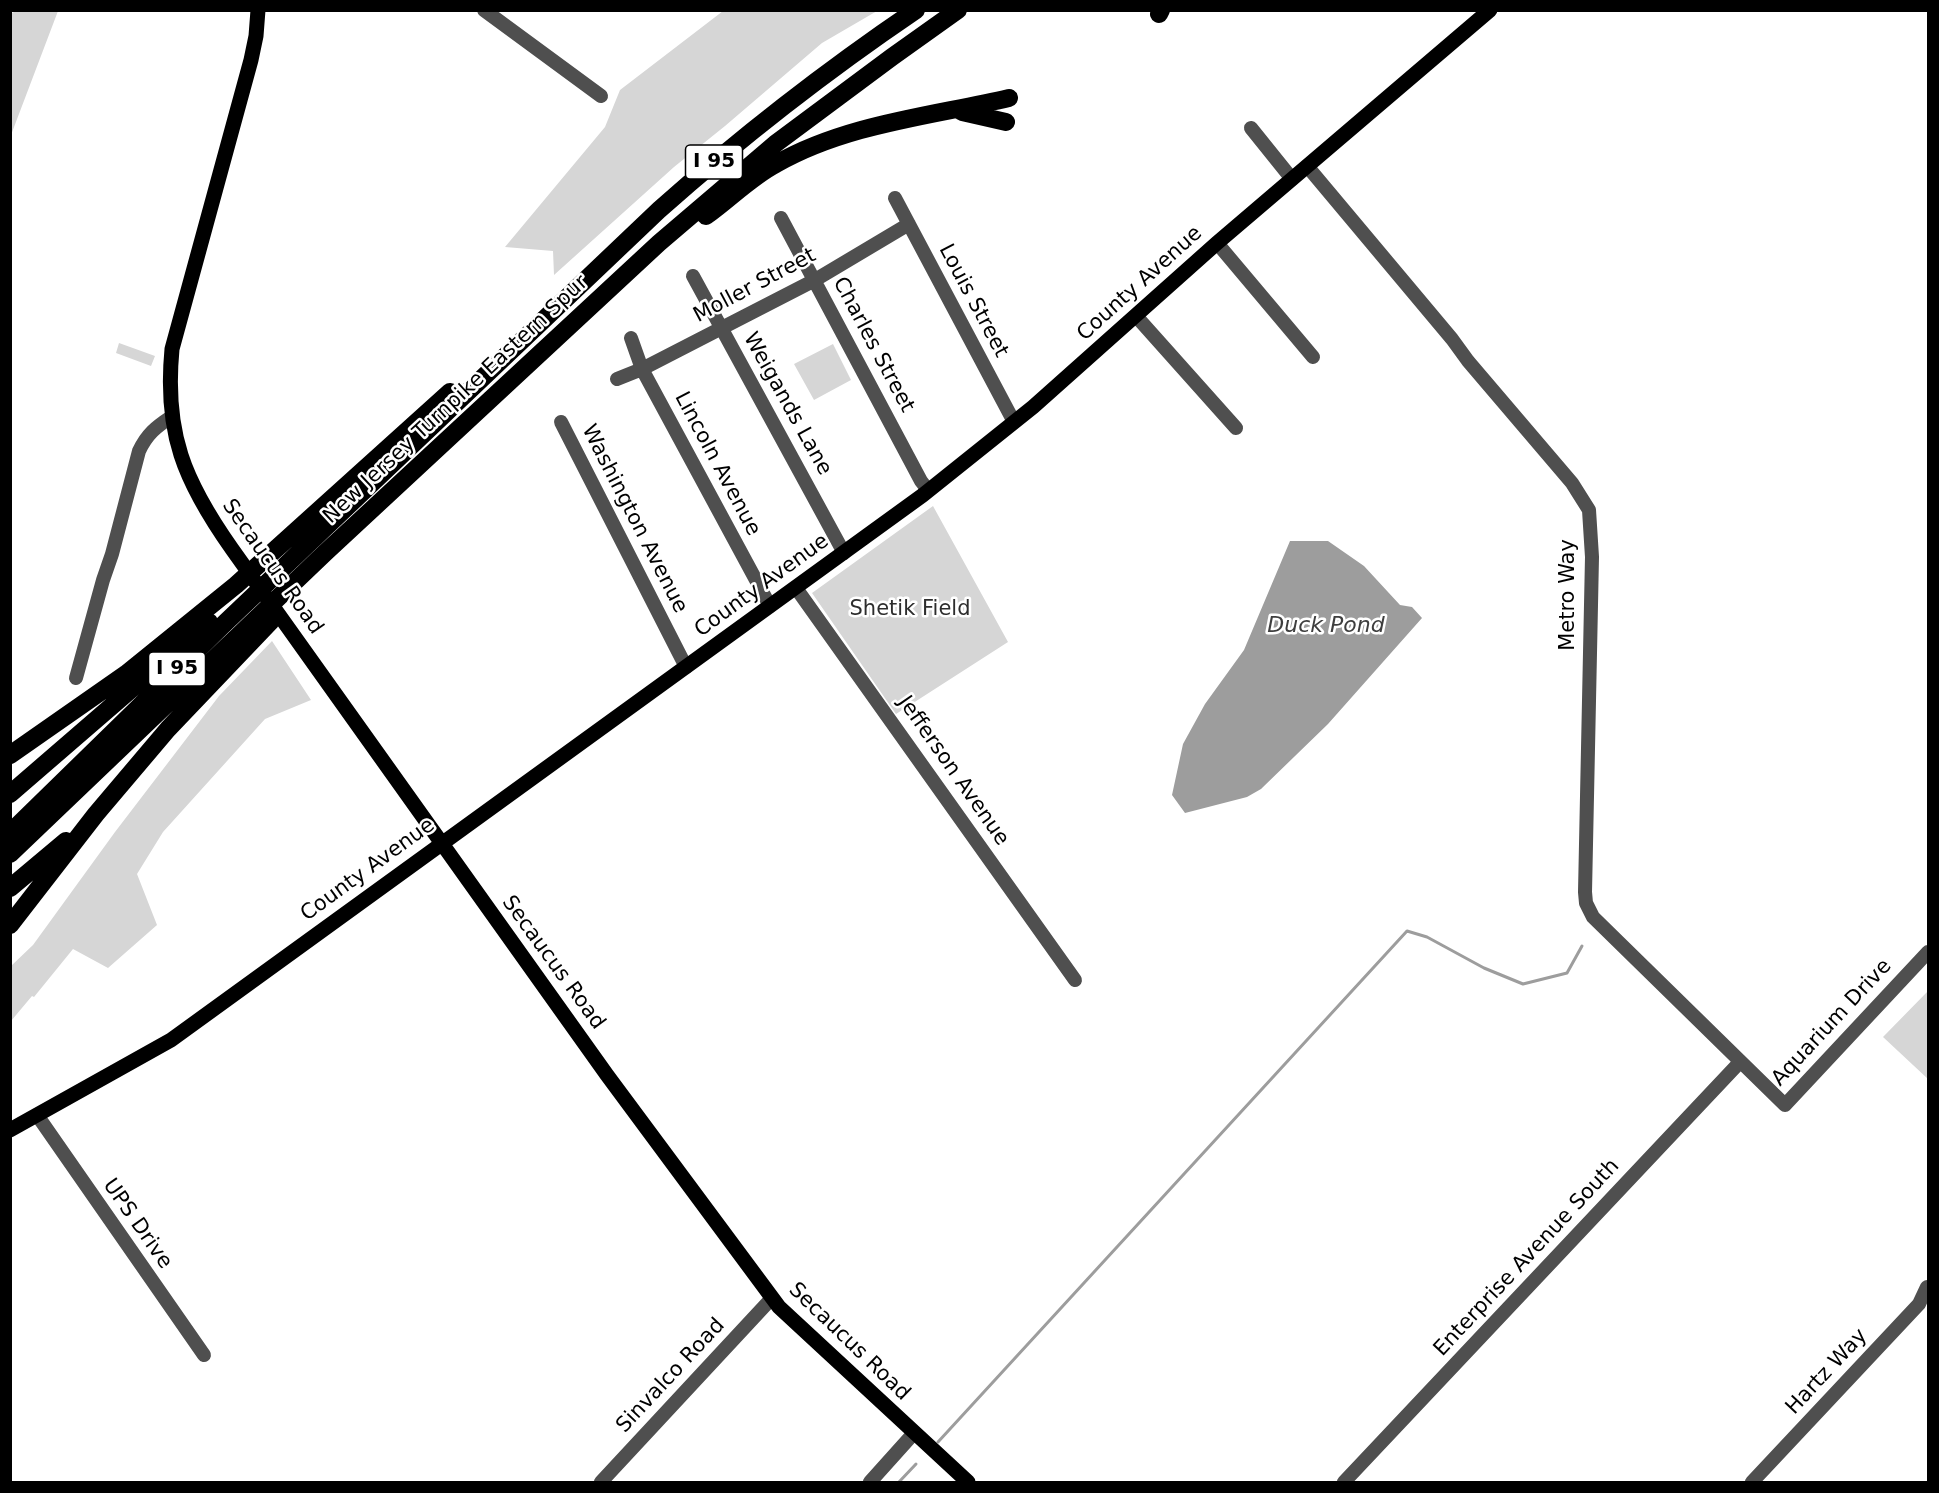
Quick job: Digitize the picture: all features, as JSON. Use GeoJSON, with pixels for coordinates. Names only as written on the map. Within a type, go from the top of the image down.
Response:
{"type":"FeatureCollection","features":[{"type":"Feature","properties":{"kind":"highway","name":"New Jersey Turnpike Eastern Spur"},"geometry":{"type":"LineString","coordinates":[[10,833],[203,644],[651,217],[716,160],[806,88],[916,10]]}},
{"type":"Feature","properties":{"kind":"highway","name":"New Jersey Turnpike Eastern Spur"},"geometry":{"type":"LineString","coordinates":[[10,854],[326,552],[717,192],[775,144],[958,10]]}},
{"type":"Feature","properties":{"kind":"highway"},"geometry":{"type":"LineString","coordinates":[[632,269],[766,170],[803,150],[846,135],[1009,98]]}},
{"type":"Feature","properties":{"kind":"highway"},"geometry":{"type":"LineString","coordinates":[[954,111],[1006,123]]}},
{"type":"Feature","properties":{"kind":"highway"},"geometry":{"type":"LineString","coordinates":[[10,755],[117,680],[205,610],[472,373],[529,333]]}},
{"type":"Feature","properties":{"kind":"highway"},"geometry":{"type":"LineString","coordinates":[[10,794],[93,724],[302,539],[346,507]]}},
{"type":"Feature","properties":{"kind":"highway"},"geometry":{"type":"LineString","coordinates":[[10,925],[96,814],[189,706],[289,602],[326,552]]}},
{"type":"Feature","properties":{"kind":"highway"},"geometry":{"type":"LineString","coordinates":[[10,888],[96,814]]}},
{"type":"Feature","properties":{"kind":"main road","name":"Secaucus Road"},"geometry":{"type":"LineString","coordinates":[[258,10],[251,60],[172,349],[169,378],[171,417],[180,454],[193,486],[232,549],[441,843],[778,1307],[968,1482]]}},
{"type":"Feature","properties":{"kind":"main road","name":"County Avenue"},"geometry":{"type":"LineString","coordinates":[[10,1130],[171,1040],[928,490],[1014,422],[1216,243],[1490,10]]}},
{"type":"Feature","properties":{"kind":"street"},"geometry":{"type":"LineString","coordinates":[[484,10],[601,96]]}},
{"type":"Feature","properties":{"kind":"street"},"geometry":{"type":"LineString","coordinates":[[1251,128],[1292,179]]}},
{"type":"Feature","properties":{"kind":"street","name":"Metro Way"},"geometry":{"type":"LineString","coordinates":[[1307,166],[1572,483],[1589,510],[1592,557],[1586,903],[1593,917],[1740,1062]]}},
{"type":"Feature","properties":{"kind":"street","name":"Louis Street"},"geometry":{"type":"LineString","coordinates":[[895,198],[1014,422]]}},
{"type":"Feature","properties":{"kind":"street","name":"Charles Street"},"geometry":{"type":"LineString","coordinates":[[781,218],[921,481],[928,490]]}},
{"type":"Feature","properties":{"kind":"street","name":"Moller Street"},"geometry":{"type":"LineString","coordinates":[[617,379],[642,369],[814,280],[909,224]]}},
{"type":"Feature","properties":{"kind":"street"},"geometry":{"type":"LineString","coordinates":[[1216,243],[1312,357]]}},
{"type":"Feature","properties":{"kind":"street","name":"Weigands Lane"},"geometry":{"type":"LineString","coordinates":[[693,276],[844,553]]}},
{"type":"Feature","properties":{"kind":"street"},"geometry":{"type":"LineString","coordinates":[[1136,316],[1236,428]]}},
{"type":"Feature","properties":{"kind":"street","name":"Lincoln Avenue"},"geometry":{"type":"LineString","coordinates":[[631,338],[642,369],[770,606]]}},
{"type":"Feature","properties":{"kind":"street"},"geometry":{"type":"LineString","coordinates":[[76,678],[139,451],[145,438],[155,427],[171,417]]}},
{"type":"Feature","properties":{"kind":"street","name":"Washington Avenue"},"geometry":{"type":"LineString","coordinates":[[561,422],[686,667]]}},
{"type":"Feature","properties":{"kind":"street","name":"Jefferson Avenue"},"geometry":{"type":"LineString","coordinates":[[796,588],[1075,980]]}},
{"type":"Feature","properties":{"kind":"street","name":"Aquarium Drive"},"geometry":{"type":"LineString","coordinates":[[1740,1062],[1785,1105],[1929,952]]}},
{"type":"Feature","properties":{"kind":"street","name":"Enterprise Avenue South"},"geometry":{"type":"LineString","coordinates":[[1344,1482],[1740,1062]]}},
{"type":"Feature","properties":{"kind":"street","name":"UPS Drive"},"geometry":{"type":"LineString","coordinates":[[37,1115],[204,1355]]}},
{"type":"Feature","properties":{"kind":"street","name":"Hartz Way"},"geometry":{"type":"LineString","coordinates":[[1752,1482],[1919,1304],[1927,1287]]}},
{"type":"Feature","properties":{"kind":"street","name":"Sinvalco Road"},"geometry":{"type":"LineString","coordinates":[[601,1482],[772,1298]]}},
{"type":"Feature","properties":{"kind":"street"},"geometry":{"type":"LineString","coordinates":[[870,1482],[914,1433]]}},
{"type":"Feature","properties":{"kind":"green space"},"geometry":{"type":"Polygon","coordinates":[[[16,11],[58,11],[11,135],[10,14],[16,11]]]}},
{"type":"Feature","properties":{"kind":"green space"},"geometry":{"type":"Polygon","coordinates":[[[723,11],[877,11],[822,43],[674,167],[554,275],[553,251],[505,247],[605,127],[620,90],[723,11]]]}},
{"type":"Feature","properties":{"kind":"green space"},"geometry":{"type":"Polygon","coordinates":[[[119,343],[155,356],[151,366],[116,353],[119,343]]]}},
{"type":"Feature","properties":{"kind":"green space"},"geometry":{"type":"Polygon","coordinates":[[[833,344],[851,380],[814,400],[794,364],[833,344]]]}},
{"type":"Feature","properties":{"kind":"green space","name":"Shetik Field"},"geometry":{"type":"Polygon","coordinates":[[[933,506],[1008,642],[896,714],[812,593],[933,506]]]}},
{"type":"Feature","properties":{"kind":"green space"},"geometry":{"type":"Polygon","coordinates":[[[272,641],[311,700],[265,719],[163,832],[137,874],[157,925],[108,968],[73,949],[11,1021],[11,966],[33,945],[115,832],[219,696],[272,641]]]}},
{"type":"Feature","properties":{"kind":"green space"},"geometry":{"type":"Polygon","coordinates":[[[1928,991],[1928,1079],[1883,1037],[1928,991]]]}},
{"type":"Feature","properties":{"kind":"water","name":"Duck Pond"},"geometry":{"type":"Polygon","coordinates":[[[1290,541],[1328,541],[1364,566],[1400,605],[1412,607],[1422,618],[1328,724],[1261,789],[1247,797],[1185,813],[1172,795],[1183,744],[1205,704],[1244,650],[1290,541]]]}},
{"type":"Feature","properties":{"kind":"waterway"},"geometry":{"type":"LineString","coordinates":[[938,1442],[1407,931],[1427,937],[1484,968],[1523,984],[1567,973],[1582,946]]}},
{"type":"Feature","properties":{"kind":"waterway"},"geometry":{"type":"LineString","coordinates":[[899,1482],[916,1464]]}}]}
